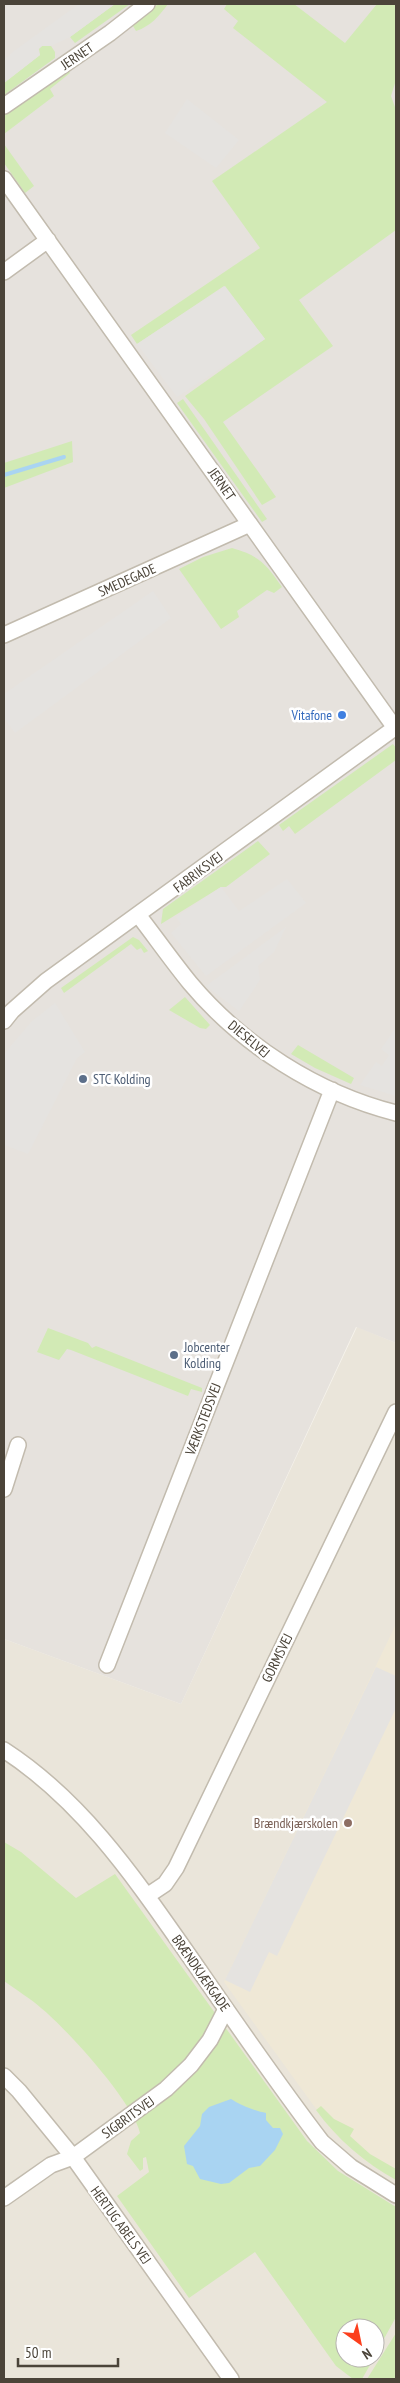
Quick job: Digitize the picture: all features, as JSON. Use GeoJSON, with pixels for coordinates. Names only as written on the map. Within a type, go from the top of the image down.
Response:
{"type":"FeatureCollection","features":[{"type":"Feature","properties":{"kind":"street","name":"JERNET"},"geometry":{"type":"LineString","coordinates":[[4,106],[110,33],[147,4]]}},
{"type":"Feature","properties":{"kind":"street","name":"JERNET"},"geometry":{"type":"LineString","coordinates":[[4,179],[396,728]]}},
{"type":"Feature","properties":{"kind":"street"},"geometry":{"type":"LineString","coordinates":[[4,272],[48,240]]}},
{"type":"Feature","properties":{"kind":"street","name":"SMEDEGADE"},"geometry":{"type":"LineString","coordinates":[[4,636],[250,524]]}},
{"type":"Feature","properties":{"kind":"street","name":"FABRIKSVEJ"},"geometry":{"type":"LineString","coordinates":[[4,1021],[12,1011],[46,981],[139,916],[318,782],[396,728]]}},
{"type":"Feature","properties":{"kind":"street","name":"DIESELVEJ"},"geometry":{"type":"LineString","coordinates":[[139,916],[190,984],[266,1055],[332,1090],[369,1106],[396,1112]]}},
{"type":"Feature","properties":{"kind":"street","name":"VÆRKSTEDSVEJ"},"geometry":{"type":"LineString","coordinates":[[107,1665],[332,1090]]}},
{"type":"Feature","properties":{"kind":"street","name":"GORMSVEJ"},"geometry":{"type":"LineString","coordinates":[[147,1896],[165,1884],[176,1868],[396,1412]]}},
{"type":"Feature","properties":{"kind":"street"},"geometry":{"type":"LineString","coordinates":[[4,1489],[18,1445]]}},
{"type":"Feature","properties":{"kind":"street","name":"BRÆNDKJÆRGADE"},"geometry":{"type":"LineString","coordinates":[[4,1750],[28,1765],[92,1824],[147,1896],[322,2142],[350,2167],[396,2195]]}},
{"type":"Feature","properties":{"kind":"street","name":"SIGBRITSVEJ"},"geometry":{"type":"LineString","coordinates":[[4,2198],[51,2166],[73,2157],[166,2090],[191,2064],[210,2040],[226,2009]]}},
{"type":"Feature","properties":{"kind":"street","name":"HERTUG ABELS VEJ"},"geometry":{"type":"LineString","coordinates":[[4,2076],[19,2091],[73,2157],[231,2379]]}},
{"type":"Feature","properties":{"kind":"shaded area"},"geometry":{"type":"Polygon","coordinates":[[[4,4],[396,4],[396,1343],[356,1327],[181,1704],[4,1639],[4,4]]]}},
{"type":"Feature","properties":{"kind":"shaded area"},"geometry":{"type":"Polygon","coordinates":[[[79,4],[115,4],[70,37],[51,46],[42,46],[38,49],[40,55],[4,83],[4,60],[79,4]]]}},
{"type":"Feature","properties":{"kind":"shaded area"},"geometry":{"type":"Polygon","coordinates":[[[187,99],[239,140],[216,168],[165,133],[187,99]]]}},
{"type":"Feature","properties":{"kind":"shaded area"},"geometry":{"type":"Polygon","coordinates":[[[225,286],[265,339],[177,397],[137,344],[225,286]]]}},
{"type":"Feature","properties":{"kind":"shaded area"},"geometry":{"type":"Polygon","coordinates":[[[153,591],[171,618],[15,733],[4,718],[4,694],[153,591]]]}},
{"type":"Feature","properties":{"kind":"shaded area"},"geometry":{"type":"Polygon","coordinates":[[[287,879],[306,903],[206,976],[171,933],[181,924],[176,917],[221,887],[239,911],[287,879]]]}},
{"type":"Feature","properties":{"kind":"shaded area"},"geometry":{"type":"Polygon","coordinates":[[[286,927],[274,952],[258,966],[260,980],[239,1011],[206,986],[286,927]]]}},
{"type":"Feature","properties":{"kind":"shaded area"},"geometry":{"type":"Polygon","coordinates":[[[55,1003],[85,1052],[77,1058],[28,1154],[4,1145],[4,1054],[32,1021],[55,1003]]]}},
{"type":"Feature","properties":{"kind":"shaded area"},"geometry":{"type":"Polygon","coordinates":[[[396,1027],[396,1096],[360,1085],[376,1062],[382,1066],[389,1055],[381,1049],[396,1027]]]}},
{"type":"Feature","properties":{"kind":"shaded area"},"geometry":{"type":"Polygon","coordinates":[[[357,1327],[396,1343],[396,2379],[4,2379],[4,1639],[181,1704],[357,1327]]]}},
{"type":"Feature","properties":{"kind":"shaded area","name":"Brændkjærskolen"},"geometry":{"type":"Polygon","coordinates":[[[396,1624],[396,2180],[363,2159],[330,2128],[224,1982],[396,1624]]]}},
{"type":"Feature","properties":{"kind":"shaded area"},"geometry":{"type":"Polygon","coordinates":[[[376,1667],[396,1676],[396,1708],[277,1956],[269,1952],[250,1992],[225,1980],[376,1667]]]}},
{"type":"Feature","properties":{"kind":"green space"},"geometry":{"type":"Polygon","coordinates":[[[115,4],[130,4],[75,43],[70,37],[115,4]]]}},
{"type":"Feature","properties":{"kind":"green space"},"geometry":{"type":"Polygon","coordinates":[[[158,4],[168,4],[150,23],[136,31],[133,26],[158,4]]]}},
{"type":"Feature","properties":{"kind":"green space"},"geometry":{"type":"Polygon","coordinates":[[[227,4],[294,4],[345,43],[377,4],[396,4],[396,80],[391,96],[396,110],[396,230],[299,300],[333,346],[223,422],[276,497],[262,505],[204,419],[185,396],[265,339],[224,286],[137,344],[131,335],[260,248],[212,181],[327,102],[233,28],[238,21],[224,9],[227,4]]]}},
{"type":"Feature","properties":{"kind":"green space"},"geometry":{"type":"Polygon","coordinates":[[[42,46],[51,46],[55,52],[55,58],[4,95],[4,83],[40,55],[39,49],[42,46]]]}},
{"type":"Feature","properties":{"kind":"green space"},"geometry":{"type":"Polygon","coordinates":[[[68,70],[70,73],[50,89],[54,96],[4,134],[4,115],[68,70]]]}},
{"type":"Feature","properties":{"kind":"green space"},"geometry":{"type":"Polygon","coordinates":[[[4,144],[34,186],[25,193],[4,163],[4,144]]]}},
{"type":"Feature","properties":{"kind":"green space"},"geometry":{"type":"Polygon","coordinates":[[[183,399],[267,519],[262,522],[177,403],[183,399]]]}},
{"type":"Feature","properties":{"kind":"green space"},"geometry":{"type":"Polygon","coordinates":[[[72,441],[73,462],[4,488],[4,463],[72,441]]]}},
{"type":"Feature","properties":{"kind":"green space"},"geometry":{"type":"Polygon","coordinates":[[[232,548],[249,554],[262,562],[282,587],[274,593],[267,590],[237,611],[239,617],[221,629],[179,569],[203,557],[232,548]]]}},
{"type":"Feature","properties":{"kind":"green space"},"geometry":{"type":"Polygon","coordinates":[[[393,744],[396,748],[396,760],[295,834],[289,826],[283,831],[279,825],[393,744]]]}},
{"type":"Feature","properties":{"kind":"green space"},"geometry":{"type":"Polygon","coordinates":[[[258,841],[270,854],[226,887],[221,887],[161,924],[163,909],[258,841]]]}},
{"type":"Feature","properties":{"kind":"green space"},"geometry":{"type":"Polygon","coordinates":[[[133,937],[139,940],[148,951],[144,953],[141,948],[137,950],[131,944],[64,993],[61,988],[133,937]]]}},
{"type":"Feature","properties":{"kind":"green space"},"geometry":{"type":"Polygon","coordinates":[[[185,997],[210,1025],[206,1029],[200,1028],[169,1010],[185,997]]]}},
{"type":"Feature","properties":{"kind":"green space"},"geometry":{"type":"Polygon","coordinates":[[[298,1045],[354,1078],[351,1084],[315,1068],[291,1054],[298,1045]]]}},
{"type":"Feature","properties":{"kind":"green space"},"geometry":{"type":"Polygon","coordinates":[[[48,1328],[88,1343],[92,1348],[96,1346],[202,1388],[202,1392],[191,1389],[188,1396],[67,1349],[59,1360],[37,1352],[48,1328]]]}},
{"type":"Feature","properties":{"kind":"green space"},"geometry":{"type":"Polygon","coordinates":[[[4,1842],[21,1852],[76,1898],[115,1874],[307,2141],[338,2171],[396,2207],[396,2317],[385,2337],[385,2318],[335,2318],[335,2365],[255,2252],[189,2298],[117,2196],[149,2172],[146,2157],[143,2158],[143,2169],[140,2171],[127,2154],[131,2141],[140,2133],[135,2120],[125,2103],[98,2067],[66,2032],[37,2004],[4,1981],[4,1842]]]}},
{"type":"Feature","properties":{"kind":"green space"},"geometry":{"type":"Polygon","coordinates":[[[321,2106],[334,2119],[354,2129],[350,2136],[370,2154],[396,2169],[396,2180],[373,2166],[342,2140],[316,2110],[321,2106]]]}},
{"type":"Feature","properties":{"kind":"green space"},"geometry":{"type":"Polygon","coordinates":[[[396,2333],[396,2379],[367,2379],[374,2368],[385,2368],[385,2350],[396,2333]]]}},
{"type":"Feature","properties":{"kind":"green space"},"geometry":{"type":"Polygon","coordinates":[[[339,2368],[368,2368],[362,2379],[353,2379],[339,2368]]]}},
{"type":"Feature","properties":{"kind":"water"},"geometry":{"type":"Polygon","coordinates":[[[231,2099],[266,2113],[266,2120],[273,2128],[280,2128],[283,2134],[275,2150],[260,2166],[249,2168],[229,2183],[221,2184],[200,2179],[193,2166],[187,2164],[184,2146],[200,2126],[202,2114],[209,2107],[231,2099]]]}},
{"type":"Feature","properties":{"kind":"waterway"},"geometry":{"type":"LineString","coordinates":[[4,475],[64,457]]}},
{"type":"Feature","properties":{"kind":"place","name":"Vitafone"},"geometry":{"type":"Point","coordinates":[342,715]}},
{"type":"Feature","properties":{"kind":"place","name":"STC Kolding"},"geometry":{"type":"Point","coordinates":[83,1079]}},
{"type":"Feature","properties":{"kind":"place","name":"Jobcenter Kolding"},"geometry":{"type":"Point","coordinates":[174,1355]}},
{"type":"Feature","properties":{"kind":"place","name":"Brændkjærskolen"},"geometry":{"type":"Point","coordinates":[348,1823]}}]}
